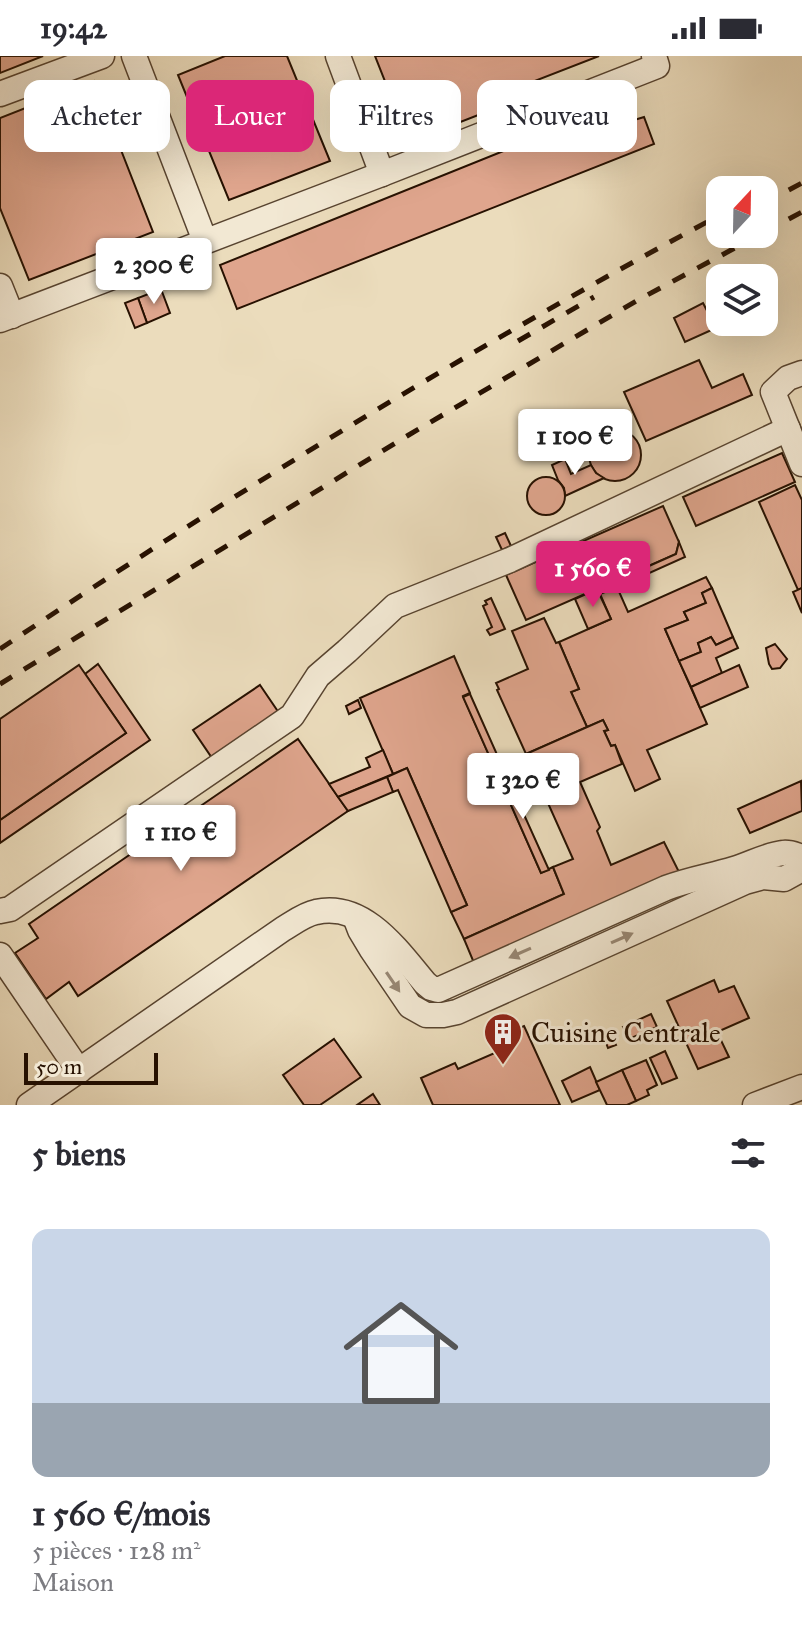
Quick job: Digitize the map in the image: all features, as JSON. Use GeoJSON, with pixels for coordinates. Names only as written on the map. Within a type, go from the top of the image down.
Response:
{"type":"FeatureCollection","features":[{"type":"Feature","properties":{"kind":"lane"},"geometry":{"type":"LineString","coordinates":[[0,94],[75,61],[102,56]]}},
{"type":"Feature","properties":{"kind":"lane"},"geometry":{"type":"LineString","coordinates":[[134,56],[205,241]]}},
{"type":"Feature","properties":{"kind":"lane"},"geometry":{"type":"LineString","coordinates":[[338,56],[382,174]]}},
{"type":"Feature","properties":{"kind":"lane"},"geometry":{"type":"LineString","coordinates":[[0,286],[6,318],[657,66],[654,56]]}},
{"type":"Feature","properties":{"kind":"lane"},"geometry":{"type":"LineString","coordinates":[[802,373],[788,378],[773,392],[802,464]]}},
{"type":"Feature","properties":{"kind":"lane"},"geometry":{"type":"LineString","coordinates":[[0,911],[10,909],[292,716],[318,676],[395,606],[510,560],[788,429]]}},
{"type":"Feature","properties":{"kind":"lane"},"geometry":{"type":"LineString","coordinates":[[29,1105],[283,929],[313,912],[334,909],[354,915],[360,930],[410,1006],[426,1015],[443,1015],[457,1012],[706,887],[720,874],[787,852],[802,857]]}},
{"type":"Feature","properties":{"kind":"lane"},"geometry":{"type":"LineString","coordinates":[[706,887],[763,877],[784,879],[802,869]]}},
{"type":"Feature","properties":{"kind":"lane"},"geometry":{"type":"LineString","coordinates":[[0,955],[79,1071]]}},
{"type":"Feature","properties":{"kind":"lane"},"geometry":{"type":"LineString","coordinates":[[755,1105],[802,1087]]}},
{"type":"Feature","properties":{"kind":"building"},"geometry":{"type":"Polygon","coordinates":[[[0,56],[43,56],[0,73],[0,56]]]}},
{"type":"Feature","properties":{"kind":"building"},"geometry":{"type":"Polygon","coordinates":[[[225,56],[287,56],[297,80],[186,80],[186,95],[178,75],[225,56]]]}},
{"type":"Feature","properties":{"kind":"building"},"geometry":{"type":"Polygon","coordinates":[[[375,56],[599,56],[537,80],[477,80],[477,116],[461,122],[461,80],[384,80],[375,56]]]}},
{"type":"Feature","properties":{"kind":"building"},"geometry":{"type":"Polygon","coordinates":[[[24,109],[24,152],[122,152],[153,232],[29,280],[0,208],[0,118],[24,109]]]}},
{"type":"Feature","properties":{"kind":"building"},"geometry":{"type":"Polygon","coordinates":[[[644,117],[654,144],[637,151],[637,119],[644,117]]]}},
{"type":"Feature","properties":{"kind":"building"},"geometry":{"type":"Polygon","coordinates":[[[314,122],[330,161],[229,200],[209,152],[314,152],[314,122]]]}},
{"type":"Feature","properties":{"kind":"building"},"geometry":{"type":"Polygon","coordinates":[[[501,152],[634,152],[237,309],[220,265],[501,152]]]}},
{"type":"Feature","properties":{"kind":"building"},"geometry":{"type":"Polygon","coordinates":[[[161,289],[170,313],[147,323],[138,298],[161,289]]]}},
{"type":"Feature","properties":{"kind":"building"},"geometry":{"type":"Polygon","coordinates":[[[138,298],[147,323],[135,328],[125,303],[138,298]]]}},
{"type":"Feature","properties":{"kind":"building"},"geometry":{"type":"Polygon","coordinates":[[[703,303],[706,309],[706,333],[685,342],[674,318],[703,303]]]}},
{"type":"Feature","properties":{"kind":"building"},"geometry":{"type":"Polygon","coordinates":[[[699,360],[712,388],[743,374],[752,395],[646,441],[624,392],[699,360]]]}},
{"type":"Feature","properties":{"kind":"building"},"geometry":{"type":"Polygon","coordinates":[[[615,429],[633,437],[641,455],[633,473],[615,481],[597,473],[589,455],[597,437],[615,429]]]}},
{"type":"Feature","properties":{"kind":"building"},"geometry":{"type":"Polygon","coordinates":[[[782,453],[795,482],[696,526],[683,497],[782,453]]]}},
{"type":"Feature","properties":{"kind":"building"},"geometry":{"type":"Polygon","coordinates":[[[565,459],[571,474],[591,465],[604,478],[565,496],[552,465],[565,459]]]}},
{"type":"Feature","properties":{"kind":"building"},"geometry":{"type":"Polygon","coordinates":[[[546,477],[560,482],[565,496],[560,510],[546,515],[532,510],[527,496],[532,482],[546,477]]]}},
{"type":"Feature","properties":{"kind":"building"},"geometry":{"type":"Polygon","coordinates":[[[795,485],[802,500],[802,588],[798,590],[759,502],[795,485]]]}},
{"type":"Feature","properties":{"kind":"building"},"geometry":{"type":"Polygon","coordinates":[[[663,506],[679,542],[676,554],[526,620],[506,575],[663,506]]]}},
{"type":"Feature","properties":{"kind":"building"},"geometry":{"type":"Polygon","coordinates":[[[505,533],[511,546],[502,550],[496,537],[505,533]]]}},
{"type":"Feature","properties":{"kind":"building"},"geometry":{"type":"Polygon","coordinates":[[[679,542],[685,557],[625,584],[622,578],[676,554],[679,542]]]}},
{"type":"Feature","properties":{"kind":"building"},"geometry":{"type":"Polygon","coordinates":[[[706,577],[712,588],[702,593],[706,603],[684,612],[688,620],[665,629],[707,724],[647,750],[660,779],[635,791],[615,745],[611,746],[604,731],[608,730],[603,720],[587,727],[571,692],[579,689],[559,642],[611,619],[600,594],[617,587],[628,612],[706,577]]]}},
{"type":"Feature","properties":{"kind":"building"},"geometry":{"type":"Polygon","coordinates":[[[712,588],[733,637],[716,645],[711,637],[698,643],[701,652],[679,661],[665,629],[688,620],[684,612],[706,603],[702,593],[712,588]]]}},
{"type":"Feature","properties":{"kind":"building"},"geometry":{"type":"Polygon","coordinates":[[[802,588],[802,613],[793,592],[802,588]]]}},
{"type":"Feature","properties":{"kind":"building"},"geometry":{"type":"Polygon","coordinates":[[[597,589],[611,619],[588,629],[575,599],[597,589]]]}},
{"type":"Feature","properties":{"kind":"building"},"geometry":{"type":"Polygon","coordinates":[[[491,598],[505,629],[490,635],[487,630],[492,627],[483,606],[491,598]]]}},
{"type":"Feature","properties":{"kind":"building"},"geometry":{"type":"Polygon","coordinates":[[[544,618],[556,643],[559,642],[579,689],[571,692],[587,727],[526,754],[496,683],[528,669],[512,631],[544,618]]]}},
{"type":"Feature","properties":{"kind":"building"},"geometry":{"type":"Polygon","coordinates":[[[711,637],[716,645],[733,637],[738,648],[716,658],[722,673],[691,687],[679,661],[701,652],[698,643],[711,637]]]}},
{"type":"Feature","properties":{"kind":"building"},"geometry":{"type":"Polygon","coordinates":[[[775,644],[787,659],[780,668],[772,669],[766,648],[775,644]]]}},
{"type":"Feature","properties":{"kind":"building"},"geometry":{"type":"Polygon","coordinates":[[[454,656],[470,693],[463,696],[541,873],[553,867],[564,894],[464,939],[451,912],[467,905],[407,768],[393,774],[360,698],[454,656]]]}},
{"type":"Feature","properties":{"kind":"building"},"geometry":{"type":"Polygon","coordinates":[[[98,664],[150,740],[0,843],[0,820],[126,733],[85,674],[98,664]]]}},
{"type":"Feature","properties":{"kind":"building"},"geometry":{"type":"Polygon","coordinates":[[[79,665],[126,733],[0,820],[0,719],[79,665]]]}},
{"type":"Feature","properties":{"kind":"building"},"geometry":{"type":"Polygon","coordinates":[[[739,665],[748,687],[700,708],[691,687],[739,665]]]}},
{"type":"Feature","properties":{"kind":"building"},"geometry":{"type":"Polygon","coordinates":[[[260,685],[279,713],[212,758],[193,730],[260,685]]]}},
{"type":"Feature","properties":{"kind":"building"},"geometry":{"type":"Polygon","coordinates":[[[470,694],[503,768],[496,771],[463,697],[470,694]]]}},
{"type":"Feature","properties":{"kind":"building"},"geometry":{"type":"Polygon","coordinates":[[[358,700],[361,708],[349,714],[346,706],[358,700]]]}},
{"type":"Feature","properties":{"kind":"building"},"geometry":{"type":"Polygon","coordinates":[[[603,720],[608,730],[604,731],[611,746],[615,745],[622,764],[580,782],[600,827],[597,831],[611,865],[664,842],[679,872],[474,963],[464,939],[564,894],[553,867],[573,859],[526,754],[603,720]]]}},
{"type":"Feature","properties":{"kind":"building"},"geometry":{"type":"Polygon","coordinates":[[[298,739],[348,811],[78,996],[69,982],[46,999],[15,953],[38,938],[29,924],[298,739]]]}},
{"type":"Feature","properties":{"kind":"building"},"geometry":{"type":"Polygon","coordinates":[[[383,750],[393,774],[338,797],[329,784],[370,767],[366,758],[383,750]]]}},
{"type":"Feature","properties":{"kind":"building"},"geometry":{"type":"Polygon","coordinates":[[[407,768],[467,905],[451,912],[398,790],[393,792],[387,777],[407,768]]]}},
{"type":"Feature","properties":{"kind":"building"},"geometry":{"type":"Polygon","coordinates":[[[503,768],[549,870],[541,873],[496,771],[503,768]]]}},
{"type":"Feature","properties":{"kind":"building"},"geometry":{"type":"Polygon","coordinates":[[[387,777],[393,792],[348,811],[338,797],[387,777]]]}},
{"type":"Feature","properties":{"kind":"building"},"geometry":{"type":"Polygon","coordinates":[[[801,781],[802,811],[750,833],[738,809],[801,781]]]}},
{"type":"Feature","properties":{"kind":"building"},"geometry":{"type":"Polygon","coordinates":[[[714,980],[719,992],[734,986],[749,1018],[717,1032],[729,1057],[698,1069],[667,1001],[714,980]]]}},
{"type":"Feature","properties":{"kind":"building"},"geometry":{"type":"Polygon","coordinates":[[[651,1014],[657,1027],[629,1039],[623,1027],[651,1014]]]}},
{"type":"Feature","properties":{"kind":"building","name":"Cuisine Centrale"},"geometry":{"type":"Polygon","coordinates":[[[524,1026],[560,1105],[433,1105],[421,1078],[455,1063],[458,1069],[513,1045],[508,1033],[524,1026]]]}},
{"type":"Feature","properties":{"kind":"building"},"geometry":{"type":"Polygon","coordinates":[[[610,1032],[616,1045],[608,1048],[603,1035],[610,1032]]]}},
{"type":"Feature","properties":{"kind":"building"},"geometry":{"type":"Polygon","coordinates":[[[334,1039],[361,1077],[320,1105],[304,1105],[283,1075],[334,1039]]]}},
{"type":"Feature","properties":{"kind":"building"},"geometry":{"type":"Polygon","coordinates":[[[665,1051],[677,1078],[662,1084],[650,1058],[665,1051]]]}},
{"type":"Feature","properties":{"kind":"building"},"geometry":{"type":"Polygon","coordinates":[[[646,1060],[657,1085],[647,1090],[649,1095],[636,1101],[622,1070],[646,1060]]]}},
{"type":"Feature","properties":{"kind":"building"},"geometry":{"type":"Polygon","coordinates":[[[590,1067],[600,1090],[572,1102],[562,1081],[590,1067]]]}},
{"type":"Feature","properties":{"kind":"building"},"geometry":{"type":"Polygon","coordinates":[[[622,1070],[636,1101],[627,1105],[607,1105],[596,1082],[622,1070]]]}},
{"type":"Feature","properties":{"kind":"building"},"geometry":{"type":"Polygon","coordinates":[[[373,1094],[380,1105],[357,1105],[373,1094]]]}},
{"type":"Feature","properties":{"kind":"railway"},"geometry":{"type":"LineString","coordinates":[[778,196],[802,183]]}},
{"type":"Feature","properties":{"kind":"railway"},"geometry":{"type":"LineString","coordinates":[[778,225],[802,212]]}},
{"type":"Feature","properties":{"kind":"railway"},"geometry":{"type":"LineString","coordinates":[[0,649],[176,534],[355,423],[706,223]]}},
{"type":"Feature","properties":{"kind":"railway"},"geometry":{"type":"LineString","coordinates":[[0,684],[407,436],[638,300],[735,248]]}},
{"type":"Feature","properties":{"kind":"railway"},"geometry":{"type":"LineString","coordinates":[[518,341],[594,297]]}},
{"type":"Feature","properties":{"kind":"place","name":"Cuisine Centrale"},"geometry":{"type":"Point","coordinates":[503,1066]}}]}
